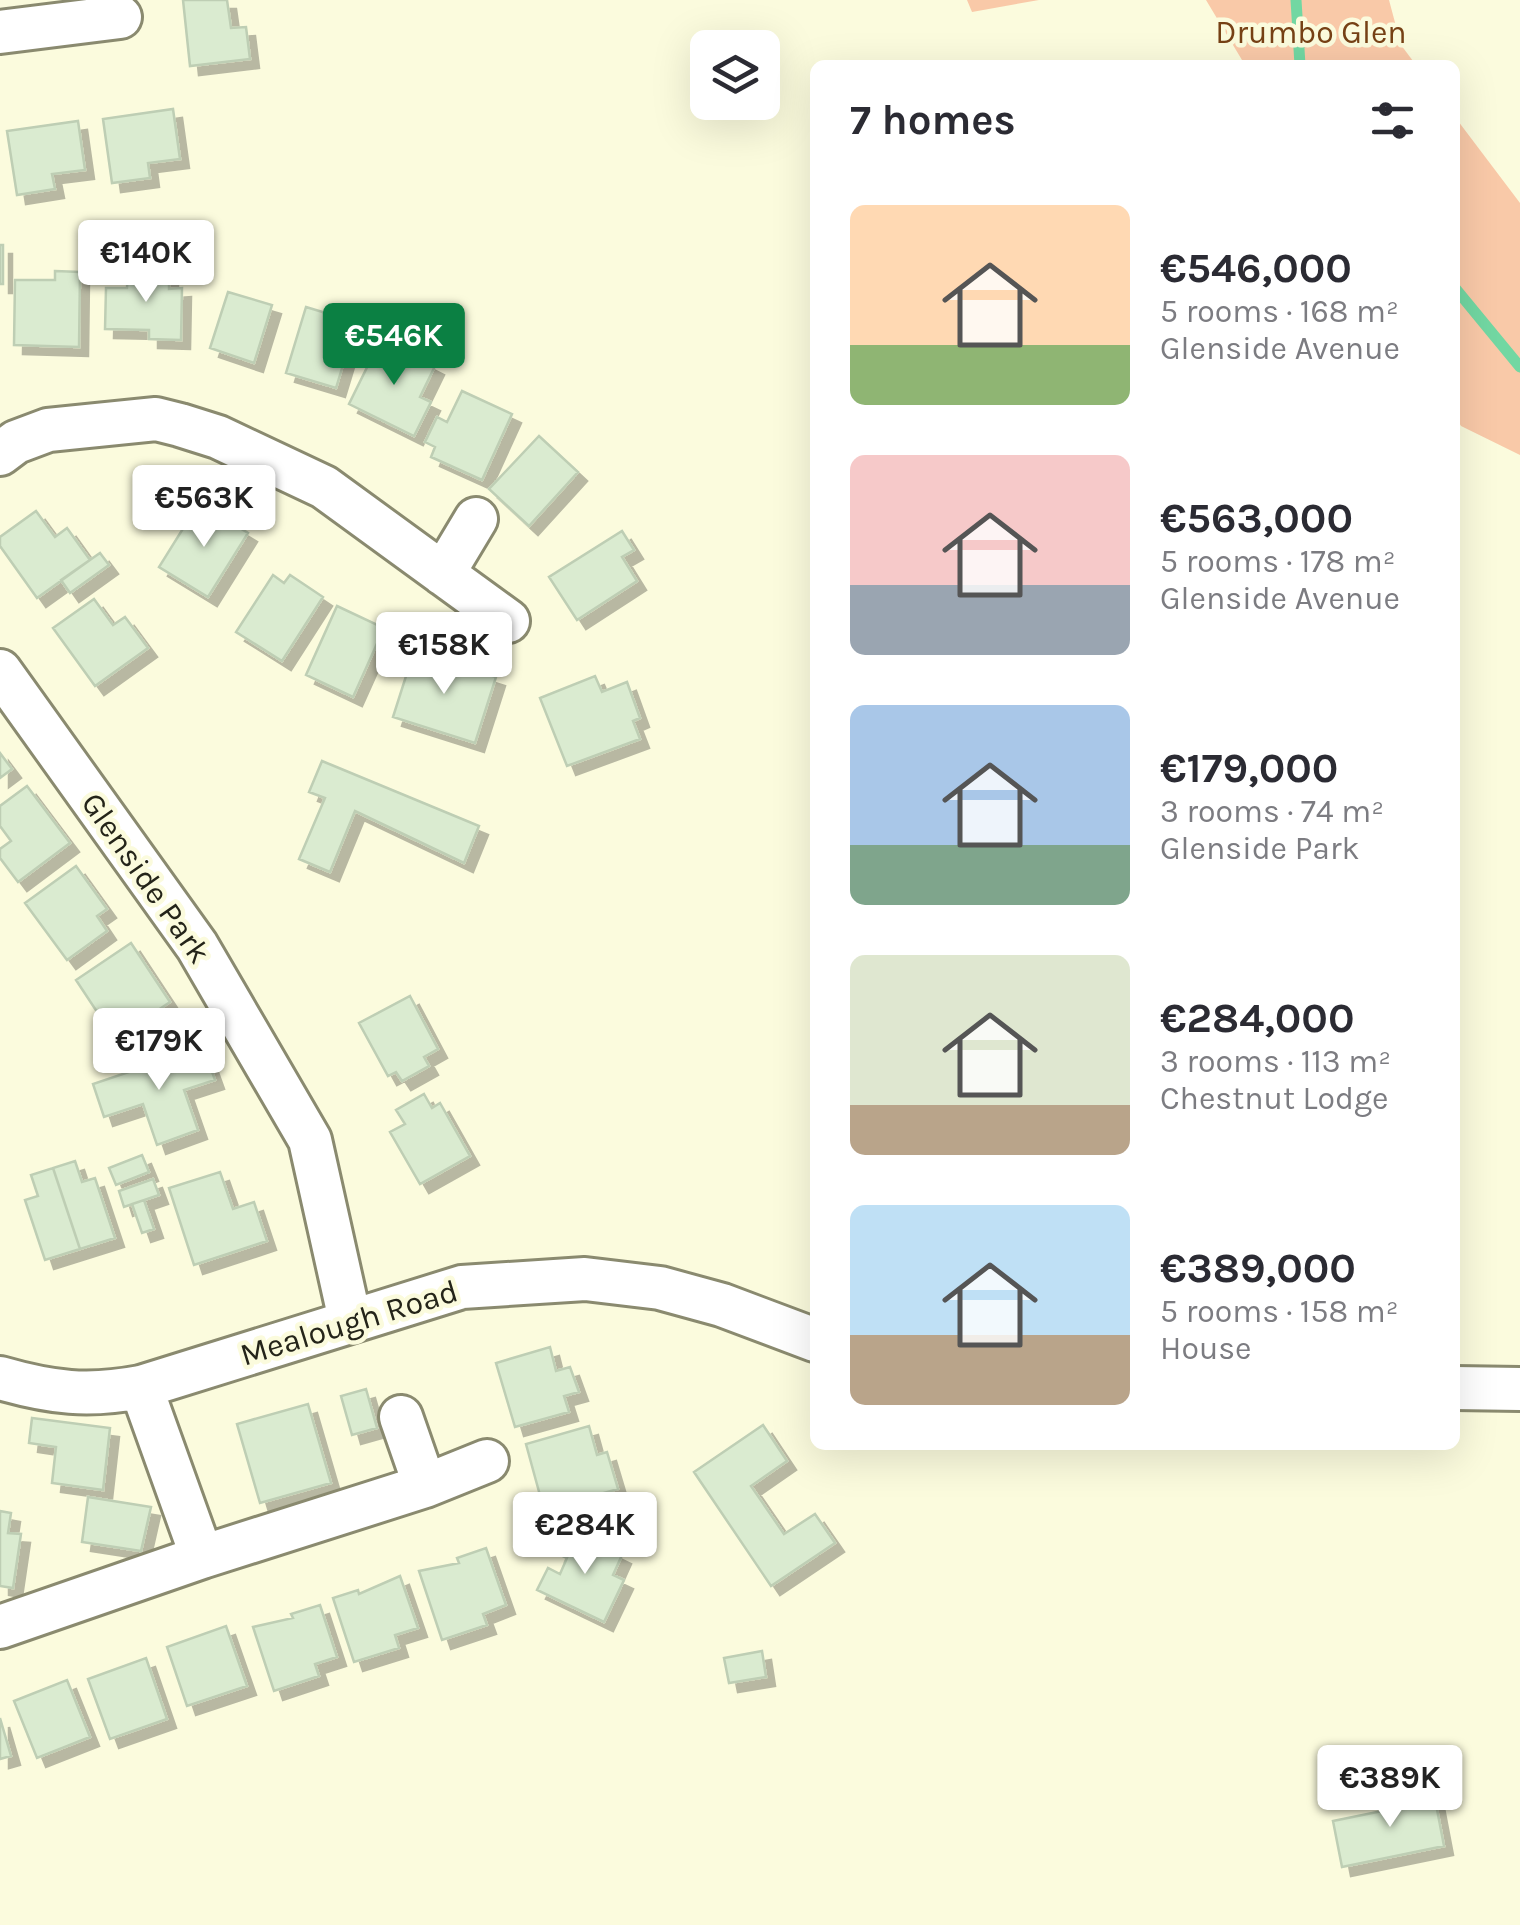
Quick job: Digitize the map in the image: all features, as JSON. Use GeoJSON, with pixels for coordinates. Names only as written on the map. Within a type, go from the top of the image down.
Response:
{"type":"FeatureCollection","features":[{"type":"Feature","properties":{"kind":"street"},"geometry":{"type":"LineString","coordinates":[[0,32],[120,17]]}},
{"type":"Feature","properties":{"kind":"street"},"geometry":{"type":"LineString","coordinates":[[0,454],[16,442],[48,430],[156,419],[180,425],[324,487],[508,621]]}},
{"type":"Feature","properties":{"kind":"street"},"geometry":{"type":"LineString","coordinates":[[443,574],[476,519]]}},
{"type":"Feature","properties":{"kind":"street","name":"Glenside Park"},"geometry":{"type":"LineString","coordinates":[[0,671],[196,946],[310,1140],[350,1320]]}},
{"type":"Feature","properties":{"kind":"street","name":"Mealough Road"},"geometry":{"type":"LineString","coordinates":[[0,1378],[38,1389],[95,1396],[141,1387],[462,1287],[585,1279],[660,1288],[810,1338]]}},
{"type":"Feature","properties":{"kind":"street"},"geometry":{"type":"LineString","coordinates":[[141,1387],[202,1557]]}},
{"type":"Feature","properties":{"kind":"street"},"geometry":{"type":"LineString","coordinates":[[1465,1388],[1520,1390]]}},
{"type":"Feature","properties":{"kind":"street"},"geometry":{"type":"LineString","coordinates":[[401,1417],[425,1486]]}},
{"type":"Feature","properties":{"kind":"street"},"geometry":{"type":"LineString","coordinates":[[0,1626],[425,1486],[487,1461]]}},
{"type":"Feature","properties":{"kind":"green space"},"geometry":{"type":"Polygon","coordinates":[[[967,0],[1039,0],[972,12],[967,0]]]}},
{"type":"Feature","properties":{"kind":"green space","name":"Drumbo Glen"},"geometry":{"type":"Polygon","coordinates":[[[1206,0],[1389,0],[1401,45],[1412,60],[1242,60],[1206,0]]]}},
{"type":"Feature","properties":{"kind":"green space","name":"Drumbo Glen"},"geometry":{"type":"Polygon","coordinates":[[[1460,124],[1520,203],[1520,455],[1461,426],[1460,124]]]}},
{"type":"Feature","properties":{"kind":"building"},"geometry":{"type":"Polygon","coordinates":[[[183,0],[227,0],[231,28],[246,27],[250,59],[190,66],[183,0]]]}},
{"type":"Feature","properties":{"kind":"building"},"geometry":{"type":"Polygon","coordinates":[[[173,109],[180,159],[148,163],[150,178],[112,183],[103,119],[173,109]]]}},
{"type":"Feature","properties":{"kind":"building"},"geometry":{"type":"Polygon","coordinates":[[[78,121],[85,170],[52,174],[55,189],[17,195],[7,131],[78,121]]]}},
{"type":"Feature","properties":{"kind":"building"},"geometry":{"type":"Polygon","coordinates":[[[3,245],[3,284],[0,284],[3,245]]]}},
{"type":"Feature","properties":{"kind":"building"},"geometry":{"type":"Polygon","coordinates":[[[128,268],[169,269],[169,289],[182,288],[181,340],[149,339],[149,330],[105,329],[106,288],[127,288],[128,268]]]}},
{"type":"Feature","properties":{"kind":"building"},"geometry":{"type":"Polygon","coordinates":[[[55,271],[80,272],[79,347],[14,345],[15,280],[55,280],[55,271]]]}},
{"type":"Feature","properties":{"kind":"building"},"geometry":{"type":"Polygon","coordinates":[[[228,292],[272,305],[254,363],[210,348],[228,292]]]}},
{"type":"Feature","properties":{"kind":"building"},"geometry":{"type":"Polygon","coordinates":[[[306,307],[356,322],[336,388],[286,373],[306,307]]]}},
{"type":"Feature","properties":{"kind":"building"},"geometry":{"type":"Polygon","coordinates":[[[381,339],[435,366],[420,397],[431,402],[414,436],[349,404],[381,339]]]}},
{"type":"Feature","properties":{"kind":"building"},"geometry":{"type":"Polygon","coordinates":[[[462,391],[512,414],[482,480],[431,457],[435,447],[425,442],[437,417],[447,422],[462,391]]]}},
{"type":"Feature","properties":{"kind":"building"},"geometry":{"type":"Polygon","coordinates":[[[539,436],[578,472],[529,526],[489,489],[539,436]]]}},
{"type":"Feature","properties":{"kind":"building"},"geometry":{"type":"Polygon","coordinates":[[[199,503],[248,533],[208,597],[159,567],[199,503]]]}},
{"type":"Feature","properties":{"kind":"building"},"geometry":{"type":"Polygon","coordinates":[[[36,511],[55,537],[67,528],[90,560],[37,598],[0,546],[0,537],[36,511]]]}},
{"type":"Feature","properties":{"kind":"building"},"geometry":{"type":"Polygon","coordinates":[[[622,531],[634,550],[622,557],[637,581],[577,620],[549,577],[622,531]]]}},
{"type":"Feature","properties":{"kind":"building"},"geometry":{"type":"Polygon","coordinates":[[[100,553],[109,565],[70,593],[61,580],[100,553]]]}},
{"type":"Feature","properties":{"kind":"building"},"geometry":{"type":"Polygon","coordinates":[[[273,575],[284,583],[290,575],[323,597],[282,661],[236,632],[273,575]]]}},
{"type":"Feature","properties":{"kind":"building"},"geometry":{"type":"Polygon","coordinates":[[[94,599],[113,625],[125,617],[148,648],[95,686],[53,628],[94,599]]]}},
{"type":"Feature","properties":{"kind":"building"},"geometry":{"type":"Polygon","coordinates":[[[337,606],[384,628],[353,697],[306,675],[337,606]]]}},
{"type":"Feature","properties":{"kind":"building"},"geometry":{"type":"Polygon","coordinates":[[[414,651],[496,677],[475,743],[393,717],[414,651]]]}},
{"type":"Feature","properties":{"kind":"building"},"geometry":{"type":"Polygon","coordinates":[[[595,676],[602,692],[627,682],[640,718],[633,721],[640,739],[567,766],[540,698],[595,676]]]}},
{"type":"Feature","properties":{"kind":"building"},"geometry":{"type":"Polygon","coordinates":[[[0,753],[12,769],[0,778],[0,753]]]}},
{"type":"Feature","properties":{"kind":"building"},"geometry":{"type":"Polygon","coordinates":[[[322,761],[479,826],[464,863],[355,811],[330,872],[299,859],[325,798],[309,792],[322,761]]]}},
{"type":"Feature","properties":{"kind":"building"},"geometry":{"type":"Polygon","coordinates":[[[27,786],[70,843],[18,882],[0,858],[0,849],[11,841],[0,826],[0,806],[27,786]]]}},
{"type":"Feature","properties":{"kind":"building"},"geometry":{"type":"Polygon","coordinates":[[[76,866],[107,909],[97,916],[107,931],[67,960],[25,903],[76,866]]]}},
{"type":"Feature","properties":{"kind":"building"},"geometry":{"type":"Polygon","coordinates":[[[131,943],[170,1002],[115,1039],[76,980],[131,943]]]}},
{"type":"Feature","properties":{"kind":"building"},"geometry":{"type":"Polygon","coordinates":[[[410,996],[438,1049],[424,1057],[429,1066],[402,1081],[396,1072],[388,1076],[359,1023],[410,996]]]}},
{"type":"Feature","properties":{"kind":"building"},"geometry":{"type":"Polygon","coordinates":[[[203,1047],[215,1080],[184,1090],[198,1130],[157,1145],[143,1104],[104,1117],[93,1084],[203,1047]]]}},
{"type":"Feature","properties":{"kind":"building"},"geometry":{"type":"Polygon","coordinates":[[[424,1094],[432,1108],[440,1103],[470,1156],[420,1184],[390,1132],[405,1124],[396,1110],[424,1094]]]}},
{"type":"Feature","properties":{"kind":"building"},"geometry":{"type":"Polygon","coordinates":[[[142,1155],[149,1172],[116,1185],[109,1168],[142,1155]]]}},
{"type":"Feature","properties":{"kind":"building"},"geometry":{"type":"Polygon","coordinates":[[[75,1161],[82,1182],[95,1178],[115,1238],[80,1249],[53,1168],[75,1161]]]}},
{"type":"Feature","properties":{"kind":"building"},"geometry":{"type":"Polygon","coordinates":[[[53,1168],[80,1249],[45,1260],[25,1200],[38,1196],[31,1175],[53,1168]]]}},
{"type":"Feature","properties":{"kind":"building"},"geometry":{"type":"Polygon","coordinates":[[[220,1172],[233,1209],[254,1202],[267,1241],[194,1265],[169,1188],[220,1172]]]}},
{"type":"Feature","properties":{"kind":"building"},"geometry":{"type":"Polygon","coordinates":[[[153,1179],[159,1195],[124,1207],[119,1191],[153,1179]]]}},
{"type":"Feature","properties":{"kind":"building"},"geometry":{"type":"Polygon","coordinates":[[[144,1200],[154,1229],[142,1233],[132,1204],[144,1200]]]}},
{"type":"Feature","properties":{"kind":"building"},"geometry":{"type":"Polygon","coordinates":[[[550,1347],[556,1371],[570,1367],[579,1392],[564,1396],[569,1412],[515,1427],[496,1363],[550,1347]]]}},
{"type":"Feature","properties":{"kind":"building"},"geometry":{"type":"Polygon","coordinates":[[[366,1389],[377,1428],[352,1435],[341,1396],[366,1389]]]}},
{"type":"Feature","properties":{"kind":"building"},"geometry":{"type":"Polygon","coordinates":[[[308,1404],[331,1483],[260,1503],[237,1424],[308,1404]]]}},
{"type":"Feature","properties":{"kind":"building"},"geometry":{"type":"Polygon","coordinates":[[[32,1418],[110,1428],[103,1490],[52,1483],[56,1447],[29,1443],[32,1418]]]}},
{"type":"Feature","properties":{"kind":"building"},"geometry":{"type":"Polygon","coordinates":[[[763,1425],[787,1461],[751,1486],[784,1534],[815,1514],[835,1543],[771,1586],[694,1472],[763,1425]]]}},
{"type":"Feature","properties":{"kind":"building"},"geometry":{"type":"Polygon","coordinates":[[[589,1426],[597,1455],[607,1452],[618,1489],[544,1510],[526,1444],[589,1426]]]}},
{"type":"Feature","properties":{"kind":"building"},"geometry":{"type":"Polygon","coordinates":[[[88,1497],[151,1507],[141,1551],[82,1542],[88,1497]]]}},
{"type":"Feature","properties":{"kind":"building"},"geometry":{"type":"Polygon","coordinates":[[[0,1511],[11,1513],[8,1533],[21,1534],[13,1588],[0,1586],[0,1511]]]}},
{"type":"Feature","properties":{"kind":"building"},"geometry":{"type":"Polygon","coordinates":[[[568,1529],[622,1555],[613,1575],[624,1580],[604,1622],[537,1590],[548,1568],[560,1574],[567,1558],[556,1553],[568,1529]]]}},
{"type":"Feature","properties":{"kind":"building"},"geometry":{"type":"Polygon","coordinates":[[[486,1548],[506,1605],[483,1614],[487,1625],[442,1640],[419,1571],[459,1563],[457,1558],[486,1548]]]}},
{"type":"Feature","properties":{"kind":"building"},"geometry":{"type":"Polygon","coordinates":[[[400,1576],[418,1628],[395,1635],[399,1648],[354,1662],[333,1598],[358,1590],[359,1594],[400,1576]]]}},
{"type":"Feature","properties":{"kind":"building"},"geometry":{"type":"Polygon","coordinates":[[[320,1605],[337,1657],[315,1664],[319,1676],[274,1691],[253,1627],[293,1618],[291,1614],[320,1605]]]}},
{"type":"Feature","properties":{"kind":"building"},"geometry":{"type":"Polygon","coordinates":[[[226,1626],[247,1686],[187,1706],[167,1647],[226,1626]]]}},
{"type":"Feature","properties":{"kind":"building"},"geometry":{"type":"Polygon","coordinates":[[[762,1651],[766,1677],[729,1683],[724,1658],[762,1651]]]}},
{"type":"Feature","properties":{"kind":"building"},"geometry":{"type":"Polygon","coordinates":[[[146,1658],[167,1719],[110,1739],[88,1679],[146,1658]]]}},
{"type":"Feature","properties":{"kind":"building"},"geometry":{"type":"Polygon","coordinates":[[[67,1680],[90,1737],[37,1758],[14,1701],[67,1680]]]}},
{"type":"Feature","properties":{"kind":"building"},"geometry":{"type":"Polygon","coordinates":[[[0,1718],[11,1756],[0,1759],[0,1718]]]}},
{"type":"Feature","properties":{"kind":"building"},"geometry":{"type":"Polygon","coordinates":[[[1421,1787],[1424,1801],[1435,1799],[1444,1846],[1342,1867],[1333,1821],[1392,1809],[1389,1793],[1421,1787]]]}},
{"type":"Feature","properties":{"kind":"waterway"},"geometry":{"type":"LineString","coordinates":[[1296,0],[1300,60]]}},
{"type":"Feature","properties":{"kind":"waterway"},"geometry":{"type":"LineString","coordinates":[[1460,294],[1520,367]]}}]}
